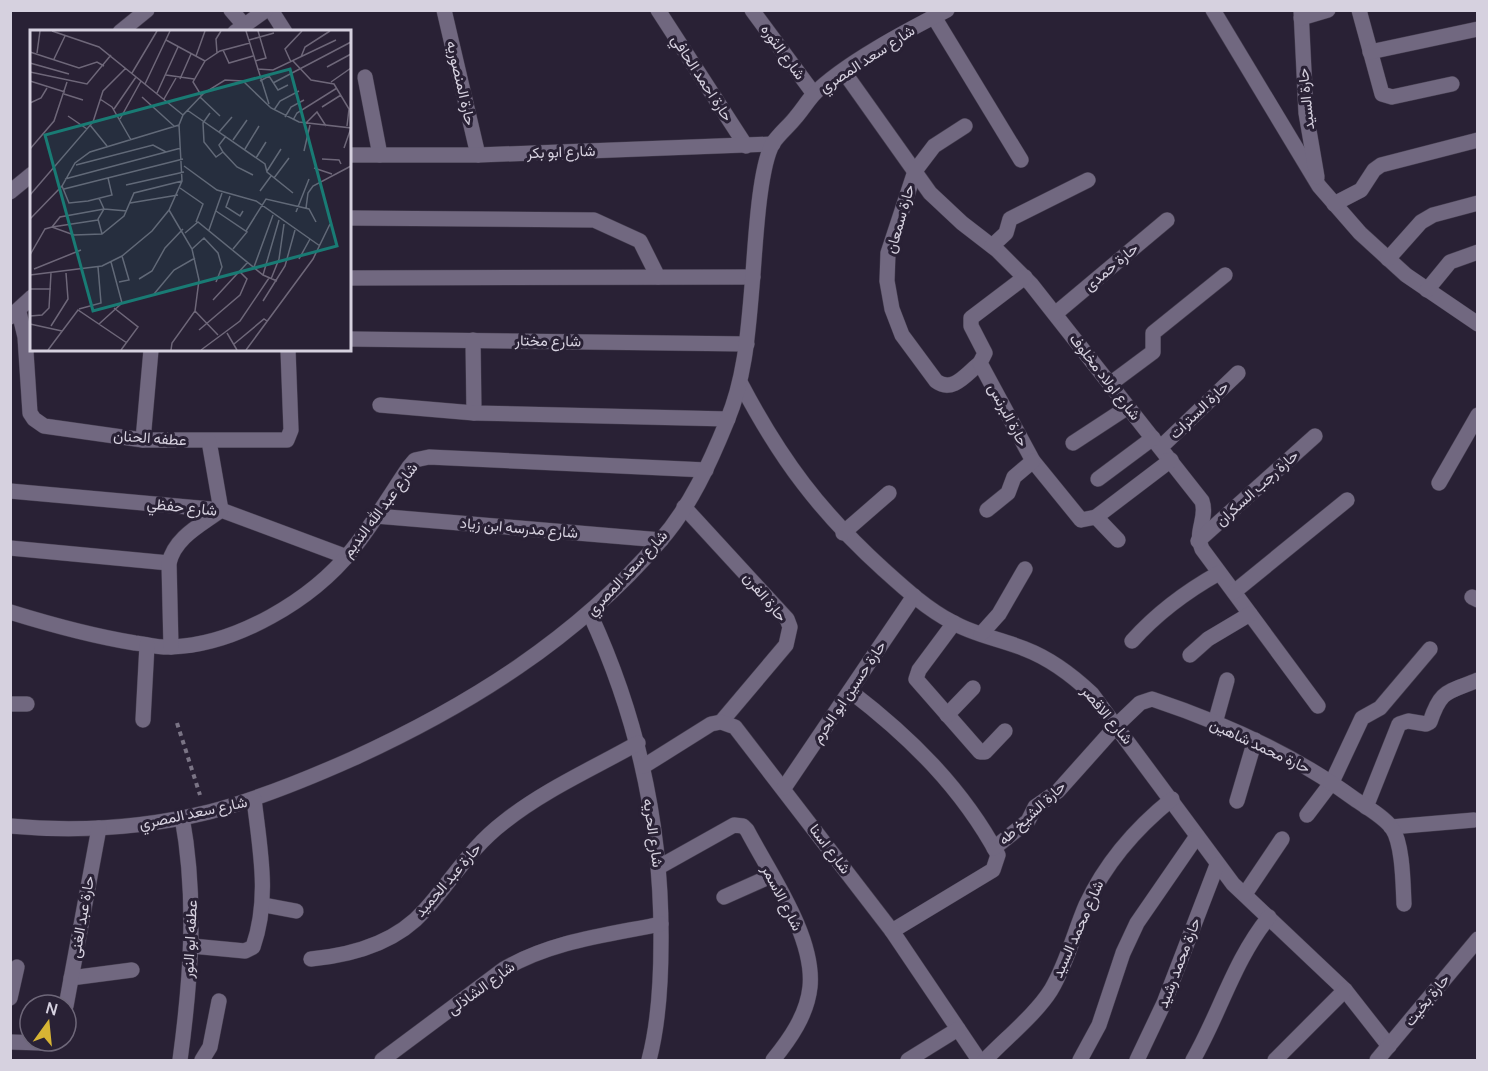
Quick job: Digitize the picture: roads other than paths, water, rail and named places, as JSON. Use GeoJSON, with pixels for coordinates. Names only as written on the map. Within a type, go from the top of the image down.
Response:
{"type":"FeatureCollection","features":[{"type":"Feature","properties":{"kind":"street"},"geometry":{"type":"LineString","coordinates":[[122,30],[147,10]]}},
{"type":"Feature","properties":{"kind":"street"},"geometry":{"type":"LineString","coordinates":[[231,10],[239,28],[266,10]]}},
{"type":"Feature","properties":{"kind":"street"},"geometry":{"type":"LineString","coordinates":[[271,10],[284,30]]}},
{"type":"Feature","properties":{"kind":"street","name":"حارة احمد الحافي"},"geometry":{"type":"LineString","coordinates":[[658,10],[746,146]]}},
{"type":"Feature","properties":{"kind":"street","name":"شارع الثوره"},"geometry":{"type":"LineString","coordinates":[[752,10],[814,94]]}},
{"type":"Feature","properties":{"kind":"street"},"geometry":{"type":"LineString","coordinates":[[1213,10],[1319,186],[1334,204],[1388,259],[1427,290],[1478,324]]}},
{"type":"Feature","properties":{"kind":"street"},"geometry":{"type":"LineString","coordinates":[[1301,14],[1328,10]]}},
{"type":"Feature","properties":{"kind":"street"},"geometry":{"type":"LineString","coordinates":[[1359,10],[1379,90],[1386,96],[1452,84]]}},
{"type":"Feature","properties":{"kind":"street"},"geometry":{"type":"LineString","coordinates":[[942,13],[1021,160]]}},
{"type":"Feature","properties":{"kind":"street","name":"شارع سعد المصري"},"geometry":{"type":"LineString","coordinates":[[10,826],[50,830],[122,827],[206,813],[254,800],[387,743],[458,705],[527,662],[590,614],[661,540],[706,470],[728,418],[741,384],[747,344],[762,183],[773,144],[814,94],[900,35],[942,13]]}},
{"type":"Feature","properties":{"kind":"street","name":"حارة المنصوريه"},"geometry":{"type":"LineString","coordinates":[[448,14],[478,155]]}},
{"type":"Feature","properties":{"kind":"street","name":"حارة السيد"},"geometry":{"type":"LineString","coordinates":[[1301,14],[1306,113],[1319,186]]}},
{"type":"Feature","properties":{"kind":"street"},"geometry":{"type":"LineString","coordinates":[[1370,52],[1478,29]]}},
{"type":"Feature","properties":{"kind":"street","name":"شارع اولاد مخلوف"},"geometry":{"type":"LineString","coordinates":[[843,72],[930,193],[1025,277],[1171,460],[1202,501],[1204,517],[1198,533],[1198,541]]}},
{"type":"Feature","properties":{"kind":"street"},"geometry":{"type":"LineString","coordinates":[[365,77],[380,155]]}},
{"type":"Feature","properties":{"kind":"street"},"geometry":{"type":"LineString","coordinates":[[915,171],[934,146],[965,126]]}},
{"type":"Feature","properties":{"kind":"street"},"geometry":{"type":"LineString","coordinates":[[1334,204],[1361,190],[1374,170],[1381,165],[1478,140]]}},
{"type":"Feature","properties":{"kind":"street","name":"شارع ابو بكر"},"geometry":{"type":"LineString","coordinates":[[351,155],[478,155],[773,144]]}},
{"type":"Feature","properties":{"kind":"street","name":"حارة سمعان"},"geometry":{"type":"LineString","coordinates":[[915,171],[888,253],[887,281],[892,309],[902,335],[941,385],[954,385],[980,363]]}},
{"type":"Feature","properties":{"kind":"street"},"geometry":{"type":"LineString","coordinates":[[10,192],[30,176]]}},
{"type":"Feature","properties":{"kind":"street"},"geometry":{"type":"LineString","coordinates":[[992,246],[1006,233],[1010,219],[1088,180]]}},
{"type":"Feature","properties":{"kind":"street"},"geometry":{"type":"LineString","coordinates":[[1388,259],[1421,222],[1433,215],[1478,203]]}},
{"type":"Feature","properties":{"kind":"street"},"geometry":{"type":"LineString","coordinates":[[351,218],[594,220],[640,241],[658,277]]}},
{"type":"Feature","properties":{"kind":"street","name":"حارة حمدى"},"geometry":{"type":"LineString","coordinates":[[1055,315],[1167,220]]}},
{"type":"Feature","properties":{"kind":"street"},"geometry":{"type":"LineString","coordinates":[[1427,290],[1450,262],[1478,252]]}},
{"type":"Feature","properties":{"kind":"street"},"geometry":{"type":"LineString","coordinates":[[1110,384],[1153,352],[1154,333],[1225,275]]}},
{"type":"Feature","properties":{"kind":"street"},"geometry":{"type":"LineString","coordinates":[[351,278],[753,277]]}},
{"type":"Feature","properties":{"kind":"street","name":"حارة البرنس"},"geometry":{"type":"LineString","coordinates":[[1025,277],[971,318],[971,326],[985,353],[980,363],[1034,461],[1081,520],[1096,518],[1118,540]]}},
{"type":"Feature","properties":{"kind":"street"},"geometry":{"type":"LineString","coordinates":[[15,314],[30,299]]}},
{"type":"Feature","properties":{"kind":"street","name":"عطفه الحنان"},"geometry":{"type":"LineString","coordinates":[[15,314],[28,337],[30,413],[38,423],[143,440],[282,441],[291,436],[288,351]]}},
{"type":"Feature","properties":{"kind":"street","name":"شارع مختار"},"geometry":{"type":"LineString","coordinates":[[351,339],[747,344]]}},
{"type":"Feature","properties":{"kind":"street"},"geometry":{"type":"LineString","coordinates":[[473,340],[474,413]]}},
{"type":"Feature","properties":{"kind":"street"},"geometry":{"type":"LineString","coordinates":[[143,440],[151,351]]}},
{"type":"Feature","properties":{"kind":"street","name":"حارة السترات"},"geometry":{"type":"LineString","coordinates":[[1098,479],[1157,443],[1238,373]]}},
{"type":"Feature","properties":{"kind":"street","name":"شارع الاقصر"},"geometry":{"type":"LineString","coordinates":[[741,384],[769,438],[804,488],[843,533],[914,596],[954,623],[1041,656],[1072,675],[1092,694],[1172,798],[1218,865],[1345,990],[1389,1046]]}},
{"type":"Feature","properties":{"kind":"street"},"geometry":{"type":"LineString","coordinates":[[380,405],[474,413],[728,418]]}},
{"type":"Feature","properties":{"kind":"street"},"geometry":{"type":"LineString","coordinates":[[1073,443],[1128,407]]}},
{"type":"Feature","properties":{"kind":"street"},"geometry":{"type":"LineString","coordinates":[[1439,483],[1478,415]]}},
{"type":"Feature","properties":{"kind":"street","name":"حارة رجب السكران"},"geometry":{"type":"LineString","coordinates":[[1198,541],[1315,436]]}},
{"type":"Feature","properties":{"kind":"street"},"geometry":{"type":"LineString","coordinates":[[171,647],[169,562],[176,543],[221,510],[209,441]]}},
{"type":"Feature","properties":{"kind":"street","name":"شارع عبد الله النديم"},"geometry":{"type":"LineString","coordinates":[[10,612],[59,628],[147,645],[171,647],[213,640],[252,626],[290,606],[323,580],[346,556],[415,460],[429,457],[706,470]]}},
{"type":"Feature","properties":{"kind":"street"},"geometry":{"type":"LineString","coordinates":[[1096,518],[1171,460]]}},
{"type":"Feature","properties":{"kind":"street"},"geometry":{"type":"LineString","coordinates":[[987,510],[1008,494],[1014,477],[1034,461]]}},
{"type":"Feature","properties":{"kind":"street","name":"شارع حفظي"},"geometry":{"type":"LineString","coordinates":[[10,491],[221,510],[346,556]]}},
{"type":"Feature","properties":{"kind":"street"},"geometry":{"type":"LineString","coordinates":[[843,533],[889,493]]}},
{"type":"Feature","properties":{"kind":"street"},"geometry":{"type":"LineString","coordinates":[[1234,592],[1347,500]]}},
{"type":"Feature","properties":{"kind":"street","name":"حارة الفرن"},"geometry":{"type":"LineString","coordinates":[[684,507],[787,619],[790,627],[786,645],[721,722]]}},
{"type":"Feature","properties":{"kind":"street","name":"شارع مدرسه ابن زياد"},"geometry":{"type":"LineString","coordinates":[[376,516],[661,540]]}},
{"type":"Feature","properties":{"kind":"street"},"geometry":{"type":"LineString","coordinates":[[1198,541],[1219,573],[1318,706]]}},
{"type":"Feature","properties":{"kind":"street"},"geometry":{"type":"LineString","coordinates":[[10,548],[169,562]]}},
{"type":"Feature","properties":{"kind":"street"},"geometry":{"type":"LineString","coordinates":[[981,634],[999,614],[1025,569]]}},
{"type":"Feature","properties":{"kind":"street"},"geometry":{"type":"LineString","coordinates":[[1132,641],[1157,613],[1187,591],[1219,573]]}},
{"type":"Feature","properties":{"kind":"street","name":"حارة حسين ابو الحرم"},"geometry":{"type":"LineString","coordinates":[[784,788],[914,596]]}},
{"type":"Feature","properties":{"kind":"street","name":"شارع الحريه"},"geometry":{"type":"LineString","coordinates":[[590,614],[625,699],[638,743],[644,766],[659,867],[661,991],[649,1060]]}},
{"type":"Feature","properties":{"kind":"street"},"geometry":{"type":"LineString","coordinates":[[1190,655],[1208,639],[1250,614]]}},
{"type":"Feature","properties":{"kind":"street"},"geometry":{"type":"LineString","coordinates":[[954,623],[916,674],[918,683],[980,752],[985,752],[1005,731]]}},
{"type":"Feature","properties":{"kind":"street"},"geometry":{"type":"LineString","coordinates":[[142,720],[147,645]]}},
{"type":"Feature","properties":{"kind":"street"},"geometry":{"type":"LineString","coordinates":[[1307,815],[1332,782],[1362,718],[1380,708],[1430,649]]}},
{"type":"Feature","properties":{"kind":"street"},"geometry":{"type":"LineString","coordinates":[[1215,723],[1227,680]]}},
{"type":"Feature","properties":{"kind":"street"},"geometry":{"type":"LineString","coordinates":[[1366,807],[1399,724],[1408,721],[1426,724],[1430,722],[1436,703],[1442,694],[1478,680]]}},
{"type":"Feature","properties":{"kind":"street"},"geometry":{"type":"LineString","coordinates":[[947,715],[973,688]]}},
{"type":"Feature","properties":{"kind":"street"},"geometry":{"type":"LineString","coordinates":[[850,691],[893,724],[931,761],[965,803],[998,855],[993,870],[892,931]]}},
{"type":"Feature","properties":{"kind":"street","name":"حارة محمد شاهين"},"geometry":{"type":"LineString","coordinates":[[1117,725],[1140,704],[1152,699],[1255,740],[1332,782],[1391,827]]}},
{"type":"Feature","properties":{"kind":"street"},"geometry":{"type":"LineString","coordinates":[[10,704],[27,704]]}},
{"type":"Feature","properties":{"kind":"street"},"geometry":{"type":"LineString","coordinates":[[644,766],[711,724],[721,722]]}},
{"type":"Feature","properties":{"kind":"street","name":"شارع اسنا"},"geometry":{"type":"LineString","coordinates":[[721,722],[735,727],[784,788],[892,931],[979,1060]]}},
{"type":"Feature","properties":{"kind":"street","name":"حارة الشيخ طه"},"geometry":{"type":"LineString","coordinates":[[994,848],[1028,821],[1035,807],[1058,791],[1117,725]]}},
{"type":"Feature","properties":{"kind":"street"},"geometry":{"type":"LineString","coordinates":[[1237,801],[1255,740]]}},
{"type":"Feature","properties":{"kind":"street","name":"حارة عبد الحميد"},"geometry":{"type":"LineString","coordinates":[[311,958],[352,953],[399,932],[424,912],[461,862],[506,820],[638,743]]}},
{"type":"Feature","properties":{"kind":"street","name":"شارع محمد السيد"},"geometry":{"type":"LineString","coordinates":[[985,1060],[1049,992],[1069,952],[1086,905],[1114,857],[1131,836],[1172,798]]}},
{"type":"Feature","properties":{"kind":"street"},"geometry":{"type":"LineString","coordinates":[[192,946],[249,950],[262,921],[264,905],[254,800]]}},
{"type":"Feature","properties":{"kind":"street","name":"عطفه ابو النور"},"geometry":{"type":"LineString","coordinates":[[180,1060],[192,946],[190,860],[182,817]]}},
{"type":"Feature","properties":{"kind":"street"},"geometry":{"type":"LineString","coordinates":[[1404,904],[1396,836],[1391,827],[1474,820]]}},
{"type":"Feature","properties":{"kind":"street","name":"شارع الاسمر"},"geometry":{"type":"LineString","coordinates":[[659,867],[734,825],[747,830],[798,928],[808,957],[810,987],[802,1017],[773,1060]]}},
{"type":"Feature","properties":{"kind":"street","name":"حارة عبد الغنى"},"geometry":{"type":"LineString","coordinates":[[68,993],[99,828]]}},
{"type":"Feature","properties":{"kind":"street"},"geometry":{"type":"LineString","coordinates":[[1080,1060],[1099,1025],[1123,953],[1137,923],[1197,836]]}},
{"type":"Feature","properties":{"kind":"street"},"geometry":{"type":"LineString","coordinates":[[1245,894],[1282,839]]}},
{"type":"Feature","properties":{"kind":"street","name":"حارة محمد رشيد"},"geometry":{"type":"LineString","coordinates":[[1137,1060],[1164,1003],[1218,865]]}},
{"type":"Feature","properties":{"kind":"street"},"geometry":{"type":"LineString","coordinates":[[724,897],[771,876]]}},
{"type":"Feature","properties":{"kind":"street"},"geometry":{"type":"LineString","coordinates":[[264,905],[296,911]]}},
{"type":"Feature","properties":{"kind":"street"},"geometry":{"type":"LineString","coordinates":[[1193,1060],[1209,1031],[1237,963],[1251,939],[1269,917]]}},
{"type":"Feature","properties":{"kind":"street","name":"شارع الشاذلى"},"geometry":{"type":"LineString","coordinates":[[382,1060],[504,969],[524,958],[549,947],[661,924]]}},
{"type":"Feature","properties":{"kind":"street","name":"حارة بخيت"},"geometry":{"type":"LineString","coordinates":[[1377,1060],[1478,939]]}},
{"type":"Feature","properties":{"kind":"street"},"geometry":{"type":"LineString","coordinates":[[10,998],[17,967]]}},
{"type":"Feature","properties":{"kind":"street"},"geometry":{"type":"LineString","coordinates":[[71,978],[132,970]]}},
{"type":"Feature","properties":{"kind":"street"},"geometry":{"type":"LineString","coordinates":[[1275,1060],[1345,990]]}},
{"type":"Feature","properties":{"kind":"street"},"geometry":{"type":"LineString","coordinates":[[202,1060],[210,1047],[219,1001]]}},
{"type":"Feature","properties":{"kind":"street"},"geometry":{"type":"LineString","coordinates":[[908,1060],[958,1029]]}}]}
